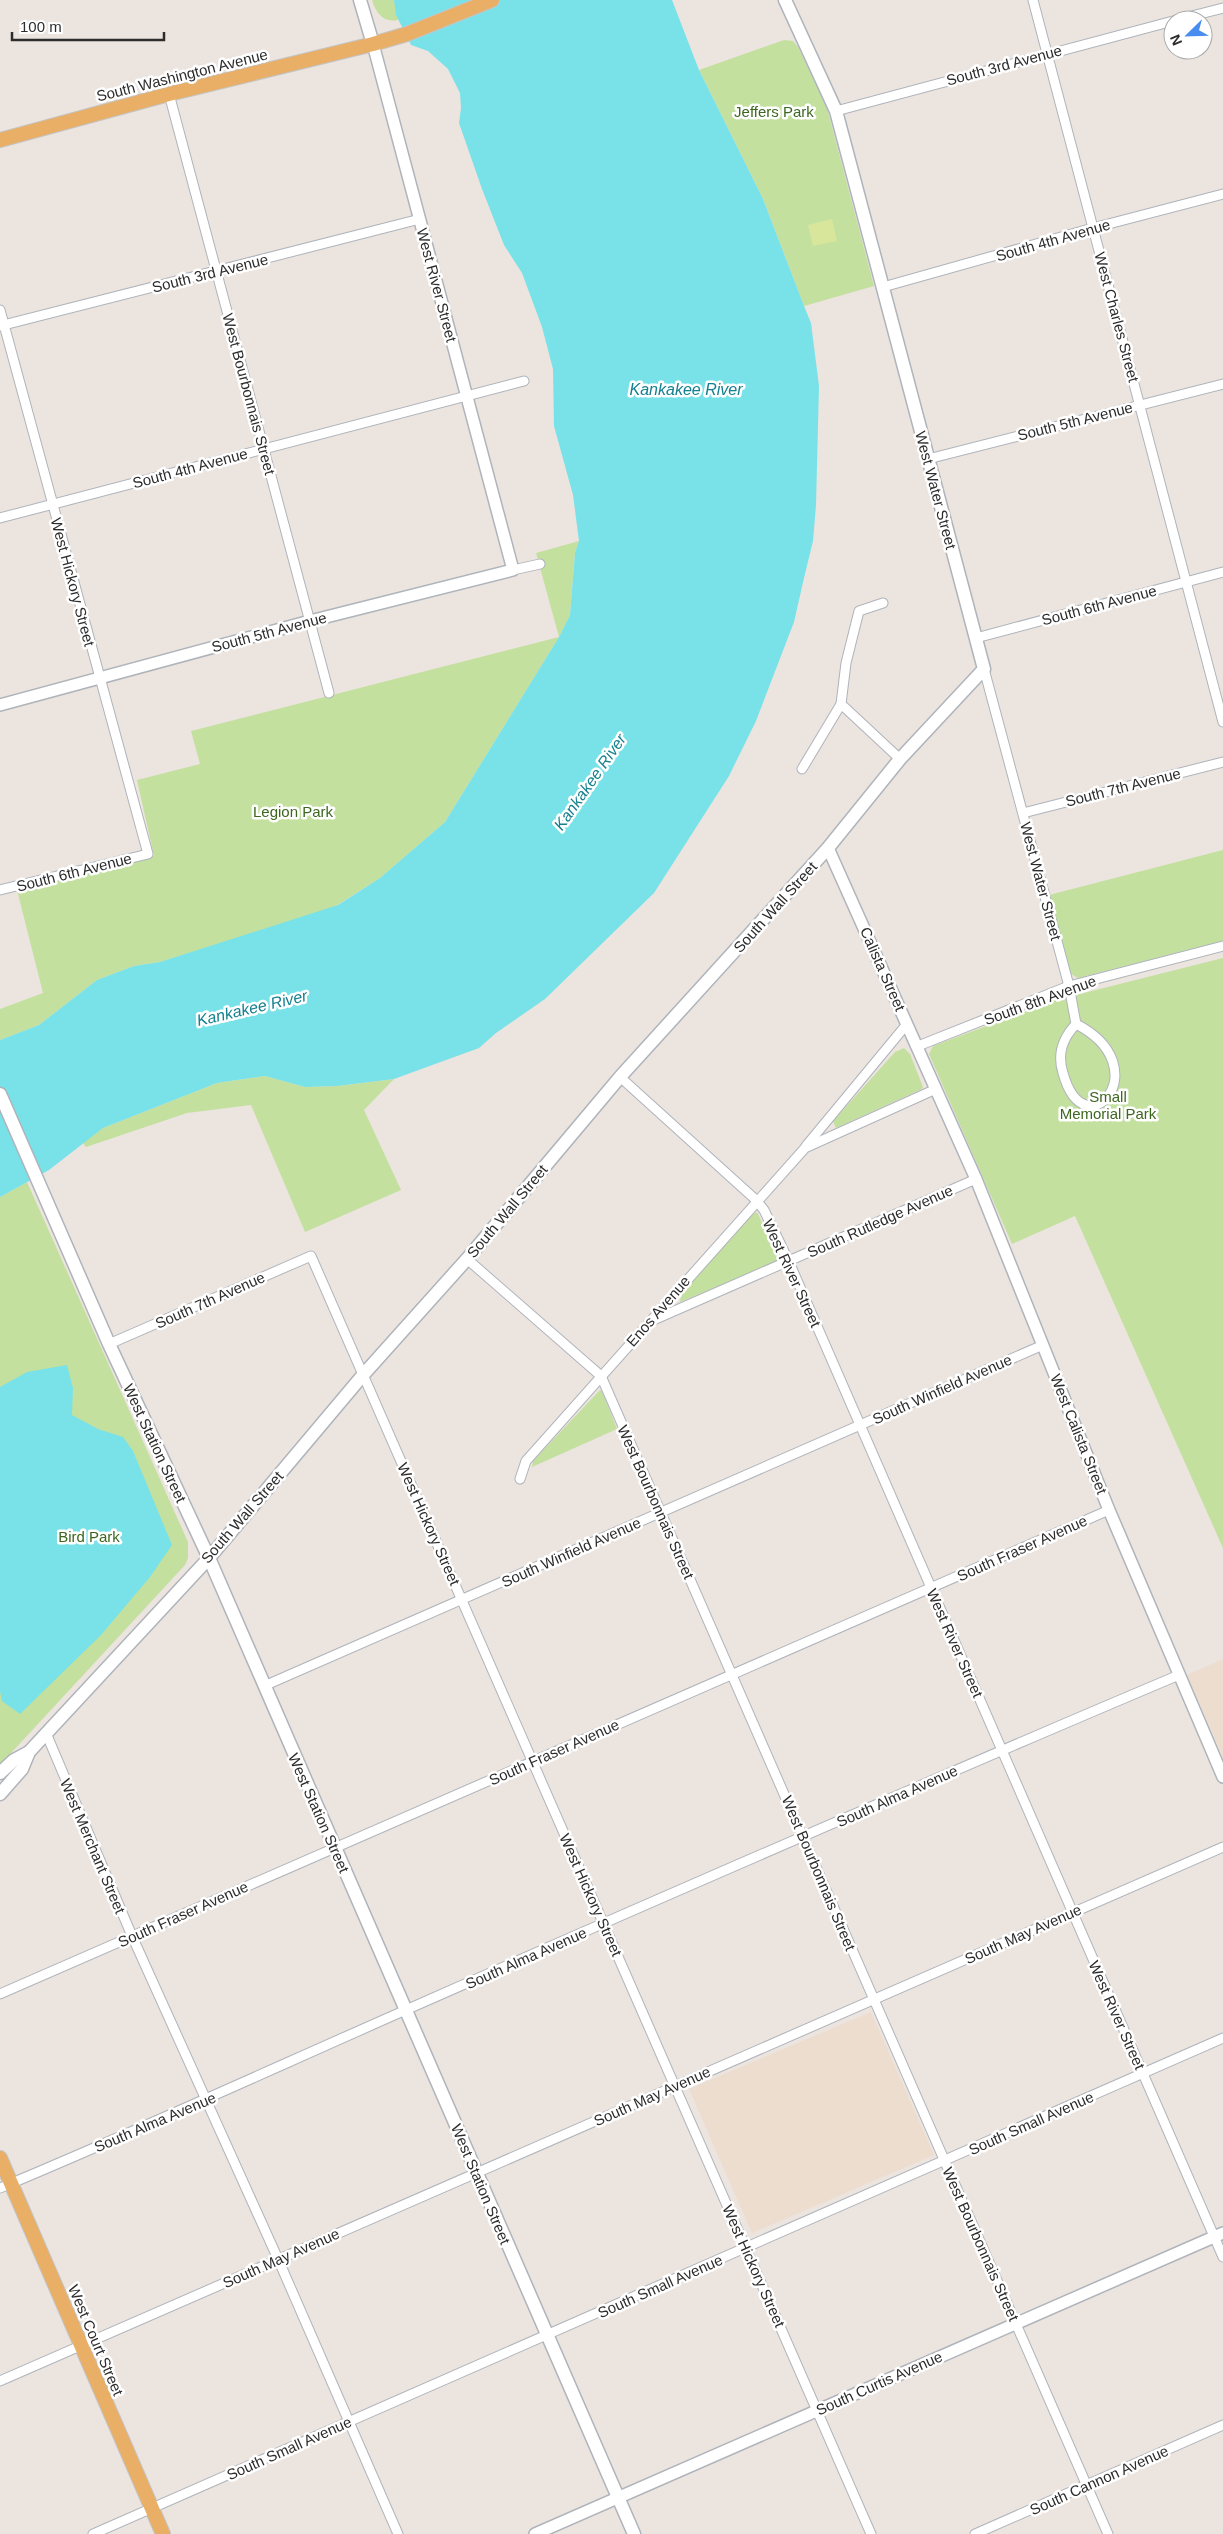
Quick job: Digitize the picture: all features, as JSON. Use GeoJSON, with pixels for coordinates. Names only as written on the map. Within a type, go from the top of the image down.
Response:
{"type":"FeatureCollection","features":[{"type":"Feature","properties":{"kind":"main road","name":"West River Street"},"geometry":{"type":"LineString","coordinates":[[360,0],[373,44]]}},
{"type":"Feature","properties":{"kind":"main road","name":"South Washington Avenue"},"geometry":{"type":"LineString","coordinates":[[0,140],[168,94],[373,44],[407,34],[492,0]]}},
{"type":"Feature","properties":{"kind":"main road","name":"West Water Street"},"geometry":{"type":"LineString","coordinates":[[784,0],[836,111],[984,669]]}},
{"type":"Feature","properties":{"kind":"main road","name":"South Wall Street"},"geometry":{"type":"LineString","coordinates":[[0,1794],[22,1769],[29,1752],[208,1558],[363,1375],[467,1259],[620,1077],[828,848],[900,759],[984,669]]}},
{"type":"Feature","properties":{"kind":"main road","name":"West Station Street"},"geometry":{"type":"LineString","coordinates":[[0,1094],[109,1344],[208,1558],[634,2534]]}},
{"type":"Feature","properties":{"kind":"main road","name":"South Wall Street"},"geometry":{"type":"LineString","coordinates":[[0,1773],[14,1760],[29,1752]]}},
{"type":"Feature","properties":{"kind":"main road","name":"West Court Street"},"geometry":{"type":"LineString","coordinates":[[0,2158],[6,2186],[81,2345],[163,2534]]}},
{"type":"Feature","properties":{"kind":"street","name":"West Charles Street"},"geometry":{"type":"LineString","coordinates":[[1033,0],[1223,722]]}},
{"type":"Feature","properties":{"kind":"street","name":"South 3rd Avenue"},"geometry":{"type":"LineString","coordinates":[[836,111],[1163,23]]}},
{"type":"Feature","properties":{"kind":"street","name":"West River Street"},"geometry":{"type":"LineString","coordinates":[[373,44],[513,570]]}},
{"type":"Feature","properties":{"kind":"street","name":"West Bourbonnais Street"},"geometry":{"type":"LineString","coordinates":[[168,94],[329,693]]}},
{"type":"Feature","properties":{"kind":"street","name":"South 4th Avenue"},"geometry":{"type":"LineString","coordinates":[[883,287],[1093,228],[1223,194]]}},
{"type":"Feature","properties":{"kind":"street","name":"South 3rd Avenue"},"geometry":{"type":"LineString","coordinates":[[2,326],[420,219]]}},
{"type":"Feature","properties":{"kind":"street","name":"West Hickory Street"},"geometry":{"type":"LineString","coordinates":[[0,310],[2,326],[148,854]]}},
{"type":"Feature","properties":{"kind":"street","name":"South 4th Avenue"},"geometry":{"type":"LineString","coordinates":[[0,518],[524,381]]}},
{"type":"Feature","properties":{"kind":"street","name":"South 5th Avenue"},"geometry":{"type":"LineString","coordinates":[[928,459],[1223,384]]}},
{"type":"Feature","properties":{"kind":"street","name":"South 5th Avenue"},"geometry":{"type":"LineString","coordinates":[[0,705],[310,621],[540,564]]}},
{"type":"Feature","properties":{"kind":"street","name":"South 6th Avenue"},"geometry":{"type":"LineString","coordinates":[[976,638],[1223,572]]}},
{"type":"Feature","properties":{"kind":"street"},"geometry":{"type":"LineString","coordinates":[[802,769],[841,704],[846,663],[859,611],[883,603]]}},
{"type":"Feature","properties":{"kind":"street","name":"West Water Street"},"geometry":{"type":"LineString","coordinates":[[984,669],[1068,986],[1076,1024]]}},
{"type":"Feature","properties":{"kind":"street"},"geometry":{"type":"LineString","coordinates":[[841,704],[900,759]]}},
{"type":"Feature","properties":{"kind":"street","name":"South 7th Avenue"},"geometry":{"type":"LineString","coordinates":[[1023,813],[1223,762]]}},
{"type":"Feature","properties":{"kind":"street","name":"Calista Street"},"geometry":{"type":"LineString","coordinates":[[828,848],[936,1090]]}},
{"type":"Feature","properties":{"kind":"street","name":"South 6th Avenue"},"geometry":{"type":"LineString","coordinates":[[0,890],[148,854]]}},
{"type":"Feature","properties":{"kind":"street","name":"South 8th Avenue"},"geometry":{"type":"LineString","coordinates":[[918,1046],[1068,986],[1223,946]]}},
{"type":"Feature","properties":{"kind":"street","name":"Enos Avenue"},"geometry":{"type":"LineString","coordinates":[[520,1479],[526,1461],[756,1200],[805,1148],[907,1024]]}},
{"type":"Feature","properties":{"kind":"street"},"geometry":{"type":"LineString","coordinates":[[1076,1024],[1105,1044],[1116,1078],[1111,1094],[1094,1105],[1081,1104],[1075,1100],[1062,1073],[1060,1062],[1062,1045],[1076,1024]]}},
{"type":"Feature","properties":{"kind":"street","name":"West River Street"},"geometry":{"type":"LineString","coordinates":[[620,1077],[756,1200],[764,1210],[789,1262],[1143,2074],[1219,2235],[1223,2257]]}},
{"type":"Feature","properties":{"kind":"street","name":"Enos Avenue"},"geometry":{"type":"LineString","coordinates":[[805,1148],[936,1090]]}},
{"type":"Feature","properties":{"kind":"street","name":"West Calista Street"},"geometry":{"type":"LineString","coordinates":[[936,1090],[976,1179],[1109,1510],[1223,1777]]}},
{"type":"Feature","properties":{"kind":"street","name":"South Rutledge Avenue"},"geometry":{"type":"LineString","coordinates":[[647,1324],[976,1179]]}},
{"type":"Feature","properties":{"kind":"street","name":"West Hickory Street"},"geometry":{"type":"LineString","coordinates":[[311,1256],[871,2534]]}},
{"type":"Feature","properties":{"kind":"street","name":"South 7th Avenue"},"geometry":{"type":"LineString","coordinates":[[109,1344],[311,1256]]}},
{"type":"Feature","properties":{"kind":"street","name":"West Bourbonnais Street"},"geometry":{"type":"LineString","coordinates":[[467,1259],[601,1376],[1108,2534]]}},
{"type":"Feature","properties":{"kind":"street","name":"South Winfield Avenue"},"geometry":{"type":"LineString","coordinates":[[264,1686],[1043,1345]]}},
{"type":"Feature","properties":{"kind":"street","name":"South Fraser Avenue"},"geometry":{"type":"LineString","coordinates":[[0,1994],[1109,1510]]}},
{"type":"Feature","properties":{"kind":"street","name":"South Alma Avenue"},"geometry":{"type":"LineString","coordinates":[[6,2186],[207,2100],[406,2010],[1002,1750],[1179,1675]]}},
{"type":"Feature","properties":{"kind":"street","name":"West Merchant Street"},"geometry":{"type":"LineString","coordinates":[[46,1733],[132,1936],[278,2259],[398,2534]]}},
{"type":"Feature","properties":{"kind":"street","name":"South May Avenue"},"geometry":{"type":"LineString","coordinates":[[0,2381],[1223,1847]]}},
{"type":"Feature","properties":{"kind":"street","name":"South Small Avenue"},"geometry":{"type":"LineString","coordinates":[[93,2534],[1223,2038]]}},
{"type":"Feature","properties":{"kind":"street","name":"South Curtis Avenue"},"geometry":{"type":"LineString","coordinates":[[535,2534],[1219,2235]]}},
{"type":"Feature","properties":{"kind":"street","name":"South Cannon Avenue"},"geometry":{"type":"LineString","coordinates":[[974,2534],[1223,2425]]}},
{"type":"Feature","properties":{"kind":"shaded area"},"geometry":{"type":"Polygon","coordinates":[[[1223,1659],[1223,1757],[1187,1675],[1223,1659]]]}},
{"type":"Feature","properties":{"kind":"shaded area"},"geometry":{"type":"Polygon","coordinates":[[[871,2012],[934,2155],[752,2233],[689,2089],[871,2012]]]}},
{"type":"Feature","properties":{"kind":"green space"},"geometry":{"type":"Polygon","coordinates":[[[372,0],[394,0],[398,20],[388,20],[381,16],[372,0]]]}},
{"type":"Feature","properties":{"kind":"green space","name":"Jeffers Park"},"geometry":{"type":"Polygon","coordinates":[[[784,40],[793,41],[798,47],[827,108],[874,286],[804,306],[763,199],[699,70],[784,40]]]}},
{"type":"Feature","properties":{"kind":"green space"},"geometry":{"type":"Polygon","coordinates":[[[832,219],[837,241],[813,246],[808,225],[832,219]]]}},
{"type":"Feature","properties":{"kind":"green space"},"geometry":{"type":"Polygon","coordinates":[[[579,541],[575,553],[570,615],[559,637],[536,553],[579,541]]]}},
{"type":"Feature","properties":{"kind":"green space","name":"Legion Park"},"geometry":{"type":"Polygon","coordinates":[[[559,637],[445,822],[380,878],[331,909],[160,962],[134,966],[97,980],[39,1025],[0,1040],[0,1009],[43,993],[17,890],[154,856],[137,780],[200,764],[191,731],[559,637]]]}},
{"type":"Feature","properties":{"kind":"green space"},"geometry":{"type":"Polygon","coordinates":[[[1223,850],[1223,941],[1078,978],[1071,974],[1049,895],[1223,850]]]}},
{"type":"Feature","properties":{"kind":"green space","name":"Small Memorial Park"},"geometry":{"type":"Polygon","coordinates":[[[1223,958],[1223,1548],[1075,1216],[1012,1244],[929,1054],[933,1046],[1056,1000],[1223,958]]]}},
{"type":"Feature","properties":{"kind":"green space"},"geometry":{"type":"Polygon","coordinates":[[[904,1048],[910,1054],[923,1087],[922,1089],[836,1128],[833,1121],[895,1052],[904,1048]]]}},
{"type":"Feature","properties":{"kind":"green space"},"geometry":{"type":"Polygon","coordinates":[[[265,1076],[305,1087],[337,1086],[394,1079],[364,1110],[401,1190],[305,1232],[251,1105],[187,1113],[86,1147],[83,1143],[103,1128],[217,1083],[265,1076]]]}},
{"type":"Feature","properties":{"kind":"green space","name":"Bird Park"},"geometry":{"type":"Polygon","coordinates":[[[27,1182],[188,1542],[188,1558],[185,1565],[0,1765],[0,1197],[27,1182]]]}},
{"type":"Feature","properties":{"kind":"green space"},"geometry":{"type":"Polygon","coordinates":[[[757,1212],[777,1254],[777,1262],[680,1302],[681,1295],[750,1216],[757,1212]]]}},
{"type":"Feature","properties":{"kind":"green space"},"geometry":{"type":"Polygon","coordinates":[[[600,1390],[617,1429],[532,1467],[533,1461],[600,1390]]]}},
{"type":"Feature","properties":{"kind":"water","name":"Kankakee River"},"geometry":{"type":"Polygon","coordinates":[[[394,0],[672,0],[699,70],[763,199],[811,323],[819,386],[816,505],[813,541],[794,622],[756,721],[729,776],[654,893],[545,999],[496,1033],[479,1048],[394,1079],[337,1086],[305,1087],[265,1076],[217,1083],[103,1128],[49,1170],[0,1197],[0,1040],[39,1025],[97,980],[134,966],[160,962],[338,905],[380,878],[445,822],[559,637],[570,615],[575,553],[579,541],[573,495],[554,426],[553,369],[542,327],[522,273],[504,245],[482,189],[459,123],[460,93],[448,69],[428,51],[411,45],[396,15],[394,0]]]}},
{"type":"Feature","properties":{"kind":"water","name":"Bird Park"},"geometry":{"type":"Polygon","coordinates":[[[67,1365],[73,1388],[72,1415],[98,1429],[123,1437],[133,1451],[172,1545],[150,1577],[101,1635],[20,1714],[2,1701],[0,1691],[0,1387],[27,1372],[67,1365]]]}}]}
